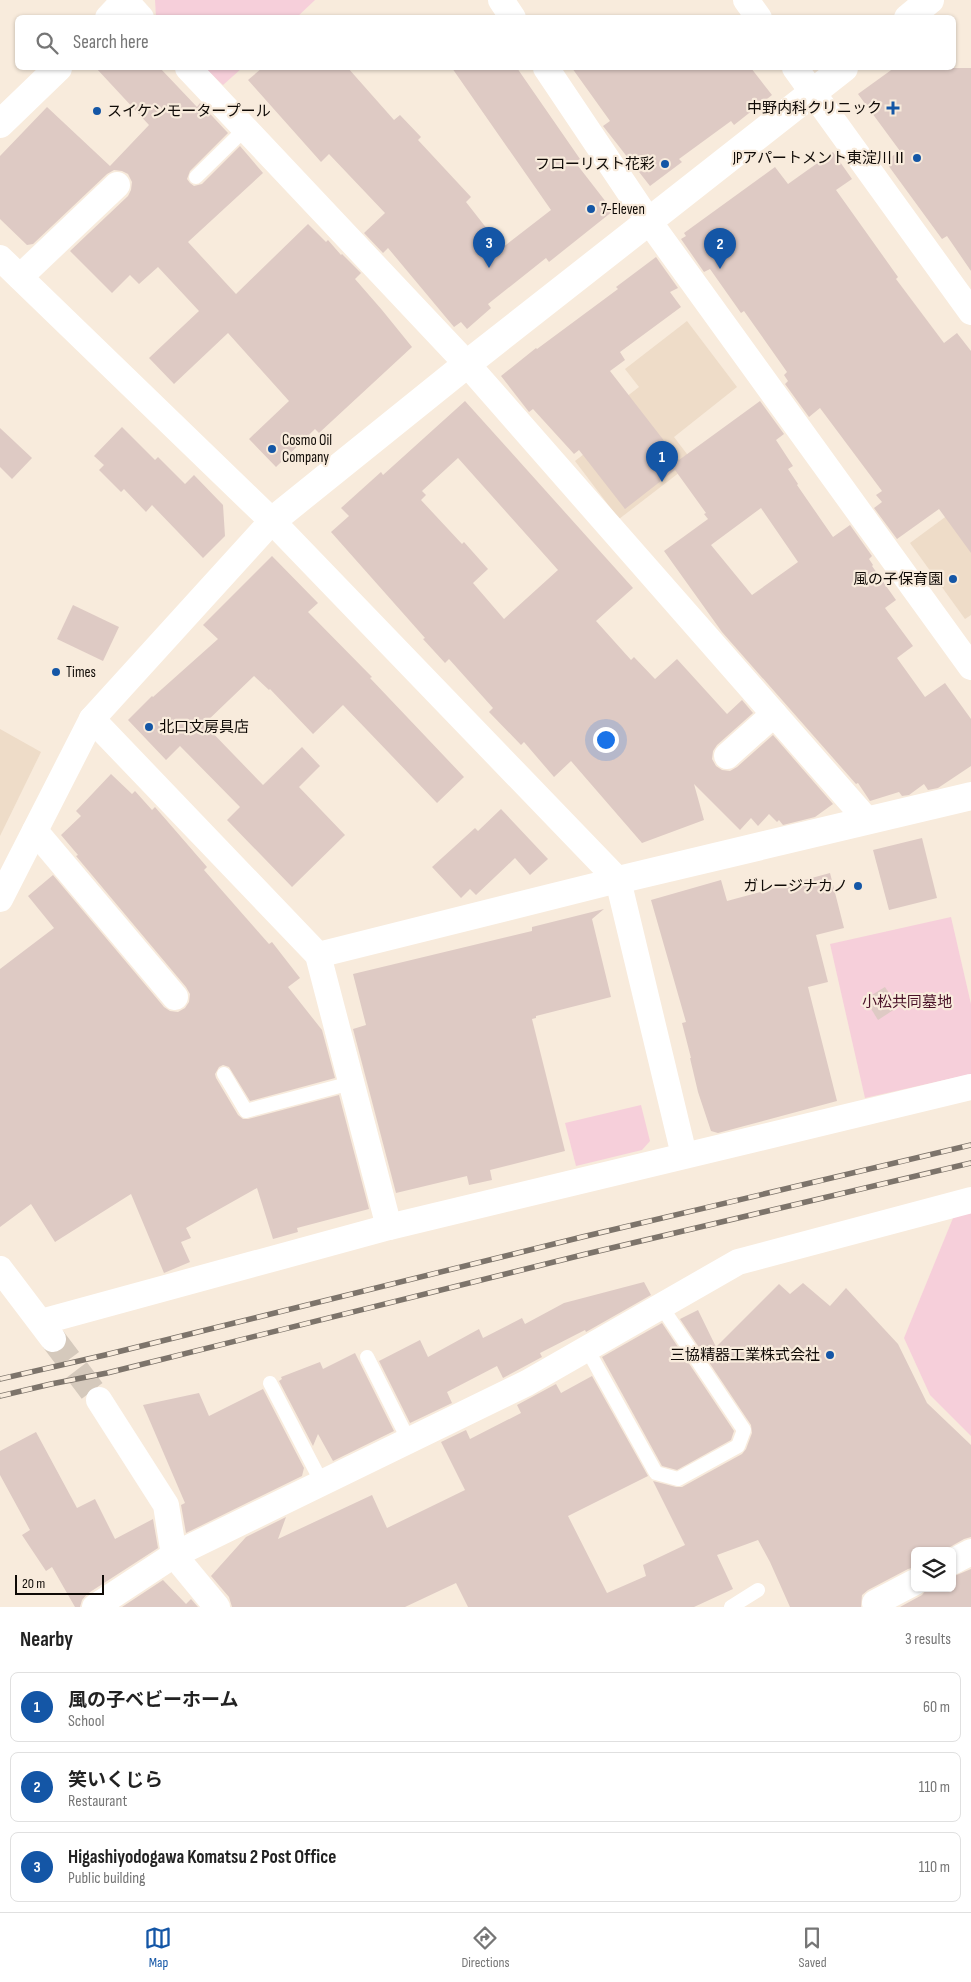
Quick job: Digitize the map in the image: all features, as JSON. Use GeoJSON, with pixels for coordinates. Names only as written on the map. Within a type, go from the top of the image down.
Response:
{"type":"FeatureCollection","features":[{"type":"Feature","properties":{"kind":"street"},"geometry":{"type":"LineString","coordinates":[[746,0],[757,15]]}},
{"type":"Feature","properties":{"kind":"street"},"geometry":{"type":"LineString","coordinates":[[912,15],[930,0]]}},
{"type":"Feature","properties":{"kind":"street"},"geometry":{"type":"LineString","coordinates":[[0,124],[56,70]]}},
{"type":"Feature","properties":{"kind":"street"},"geometry":{"type":"LineString","coordinates":[[190,70],[466,364],[867,820]]}},
{"type":"Feature","properties":{"kind":"street"},"geometry":{"type":"LineString","coordinates":[[547,70],[648,220],[971,667]]}},
{"type":"Feature","properties":{"kind":"street"},"geometry":{"type":"LineString","coordinates":[[796,70],[971,312]]}},
{"type":"Feature","properties":{"kind":"street"},"geometry":{"type":"LineString","coordinates":[[0,898],[92,719],[272,521],[466,364],[841,70]]}},
{"type":"Feature","properties":{"kind":"street"},"geometry":{"type":"LineString","coordinates":[[20,277],[117,185]]}},
{"type":"Feature","properties":{"kind":"street"},"geometry":{"type":"LineString","coordinates":[[0,258],[272,521],[618,880],[684,1155]]}},
{"type":"Feature","properties":{"kind":"street"},"geometry":{"type":"LineString","coordinates":[[727,756],[774,714]]}},
{"type":"Feature","properties":{"kind":"street"},"geometry":{"type":"LineString","coordinates":[[92,719],[318,956],[389,1227]]}},
{"type":"Feature","properties":{"kind":"street"},"geometry":{"type":"LineString","coordinates":[[318,956],[618,880],[971,796]]}},
{"type":"Feature","properties":{"kind":"street"},"geometry":{"type":"LineString","coordinates":[[35,831],[175,997]]}},
{"type":"Feature","properties":{"kind":"street"},"geometry":{"type":"LineString","coordinates":[[0,1269],[47,1330],[389,1227],[971,1087]]}},
{"type":"Feature","properties":{"kind":"street"},"geometry":{"type":"LineString","coordinates":[[96,1607],[174,1556],[527,1383],[738,1262],[971,1200]]}},
{"type":"Feature","properties":{"kind":"street"},"geometry":{"type":"LineString","coordinates":[[99,1400],[166,1505],[174,1556],[217,1607]]}},
{"type":"Feature","properties":{"kind":"street"},"geometry":{"type":"LineString","coordinates":[[956,1560],[971,1552]]}},
{"type":"Feature","properties":{"kind":"street"},"geometry":{"type":"LineString","coordinates":[[875,1603],[911,1584]]}},
{"type":"Feature","properties":{"kind":"lane"},"geometry":{"type":"LineString","coordinates":[[196,178],[245,129]]}},
{"type":"Feature","properties":{"kind":"lane"},"geometry":{"type":"LineString","coordinates":[[224,1074],[246,1111],[351,1084]]}},
{"type":"Feature","properties":{"kind":"lane"},"geometry":{"type":"LineString","coordinates":[[587,1349],[656,1473],[678,1479],[738,1446],[744,1430],[661,1306]]}},
{"type":"Feature","properties":{"kind":"lane"},"geometry":{"type":"LineString","coordinates":[[366,1358],[409,1441]]}},
{"type":"Feature","properties":{"kind":"lane"},"geometry":{"type":"LineString","coordinates":[[270,1383],[322,1483]]}},
{"type":"Feature","properties":{"kind":"lane"},"geometry":{"type":"LineString","coordinates":[[735,1606],[758,1590]]}},
{"type":"Feature","properties":{"kind":"shaded area"},"geometry":{"type":"Polygon","coordinates":[[[687,321],[737,387],[674,437],[693,462],[619,519],[575,461],[615,430],[603,415],[639,387],[625,369],[687,321]]]}},
{"type":"Feature","properties":{"kind":"shaded area","name":"風の子保育園"},"geometry":{"type":"Polygon","coordinates":[[[971,498],[971,615],[965,619],[910,543],[971,498]]]}},
{"type":"Feature","properties":{"kind":"shaded area"},"geometry":{"type":"Polygon","coordinates":[[[0,729],[41,752],[0,836],[0,729]]]}},
{"type":"Feature","properties":{"kind":"green space"},"geometry":{"type":"Polygon","coordinates":[[[155,0],[315,0],[299,15],[156,15],[155,0]]]}},
{"type":"Feature","properties":{"kind":"green space"},"geometry":{"type":"Polygon","coordinates":[[[207,70],[240,70],[223,85],[207,70]]]}},
{"type":"Feature","properties":{"kind":"green space","name":"小松共同墓地"},"geometry":{"type":"Polygon","coordinates":[[[951,917],[971,1004],[971,1074],[865,1098],[830,944],[951,917]]]}},
{"type":"Feature","properties":{"kind":"green space"},"geometry":{"type":"Polygon","coordinates":[[[641,1105],[650,1141],[642,1150],[576,1166],[565,1123],[641,1105]]]}},
{"type":"Feature","properties":{"kind":"green space"},"geometry":{"type":"Polygon","coordinates":[[[971,1211],[971,1436],[930,1395],[904,1338],[953,1218],[971,1211]]]}},
{"type":"Feature","properties":{"kind":"building"},"geometry":{"type":"Polygon","coordinates":[[[956,68],[971,68],[971,271],[947,236],[942,239],[885,161],[900,151],[858,94],[891,70],[956,70],[956,68]]]}},
{"type":"Feature","properties":{"kind":"building"},"geometry":{"type":"Polygon","coordinates":[[[98,70],[162,70],[197,107],[200,103],[228,133],[190,171],[187,179],[194,186],[202,184],[240,146],[263,173],[188,242],[236,294],[308,224],[326,242],[328,240],[361,273],[355,279],[412,347],[319,433],[315,429],[276,467],[249,439],[289,401],[228,333],[174,384],[149,358],[199,311],[158,267],[139,284],[130,275],[112,293],[70,251],[128,196],[132,182],[128,174],[114,170],[107,174],[33,244],[27,245],[0,219],[0,156],[47,107],[110,166],[149,125],[98,70]]]}},
{"type":"Feature","properties":{"kind":"building"},"geometry":{"type":"Polygon","coordinates":[[[260,70],[350,70],[394,120],[400,115],[421,137],[418,140],[471,197],[466,202],[502,248],[551,210],[453,70],[518,70],[580,159],[575,162],[613,211],[549,262],[546,258],[488,304],[491,308],[467,329],[461,322],[454,327],[388,248],[383,253],[364,233],[385,213],[329,154],[321,162],[248,80],[260,70]]]}},
{"type":"Feature","properties":{"kind":"building"},"geometry":{"type":"Polygon","coordinates":[[[573,70],[753,70],[772,95],[734,125],[731,121],[679,159],[682,162],[650,186],[603,126],[610,121],[573,70]]]}},
{"type":"Feature","properties":{"kind":"building"},"geometry":{"type":"Polygon","coordinates":[[[833,152],[852,179],[836,190],[898,277],[896,279],[944,343],[957,333],[971,351],[971,553],[939,509],[897,539],[874,508],[882,502],[876,495],[882,491],[820,408],[809,417],[785,384],[788,381],[784,375],[787,372],[744,311],[741,313],[710,269],[704,272],[681,239],[686,236],[684,233],[775,167],[788,184],[833,152]]]}},
{"type":"Feature","properties":{"kind":"building"},"geometry":{"type":"Polygon","coordinates":[[[656,257],[678,288],[670,292],[681,307],[620,352],[625,360],[610,371],[679,460],[760,401],[784,434],[776,440],[793,466],[788,469],[797,485],[833,537],[850,525],[872,556],[869,559],[872,566],[896,600],[885,608],[913,646],[897,658],[925,697],[945,683],[971,719],[971,766],[938,788],[928,790],[924,784],[909,795],[902,796],[899,792],[870,801],[858,783],[856,784],[722,632],[664,551],[708,519],[704,514],[706,513],[675,470],[625,509],[579,450],[574,454],[533,409],[529,412],[501,376],[536,348],[618,289],[616,287],[656,257]],[[761,508],[711,545],[752,595],[798,562],[761,508]]]}},
{"type":"Feature","properties":{"kind":"building"},"geometry":{"type":"Polygon","coordinates":[[[465,401],[633,588],[596,621],[631,660],[634,657],[655,679],[677,659],[727,714],[742,700],[753,713],[717,745],[713,751],[712,759],[716,766],[722,770],[730,771],[773,735],[833,804],[815,817],[783,825],[769,814],[758,826],[751,818],[740,830],[694,784],[704,820],[642,843],[571,761],[554,777],[524,742],[521,745],[489,712],[493,708],[449,659],[445,663],[331,532],[349,516],[341,508],[381,472],[383,475],[465,401]],[[458,458],[422,491],[426,495],[421,500],[462,544],[464,542],[488,569],[473,583],[504,619],[558,570],[458,458]]]}},
{"type":"Feature","properties":{"kind":"building"},"geometry":{"type":"Polygon","coordinates":[[[122,427],[155,460],[158,457],[185,484],[194,475],[223,505],[225,536],[203,558],[152,505],[146,512],[124,489],[121,492],[99,470],[104,465],[94,456],[122,427]]]}},
{"type":"Feature","properties":{"kind":"building"},"geometry":{"type":"Polygon","coordinates":[[[0,428],[32,458],[12,479],[0,467],[0,428]]]}},
{"type":"Feature","properties":{"kind":"building"},"geometry":{"type":"Polygon","coordinates":[[[272,556],[318,603],[308,612],[372,677],[370,678],[464,777],[437,803],[343,705],[313,734],[270,689],[254,676],[204,724],[263,785],[302,747],[320,766],[299,787],[345,835],[292,887],[227,820],[240,807],[180,746],[166,760],[128,720],[152,696],[218,639],[203,625],[272,556]]]}},
{"type":"Feature","properties":{"kind":"building"},"geometry":{"type":"Polygon","coordinates":[[[73,605],[119,627],[103,661],[57,639],[73,605]]]}},
{"type":"Feature","properties":{"kind":"building"},"geometry":{"type":"Polygon","coordinates":[[[111,774],[132,794],[135,791],[152,810],[155,807],[207,867],[204,870],[269,944],[272,942],[300,978],[288,987],[322,1030],[335,1078],[250,1101],[229,1067],[223,1065],[219,1067],[215,1074],[216,1078],[238,1115],[243,1119],[339,1095],[369,1209],[297,1228],[298,1232],[273,1239],[257,1188],[186,1228],[191,1238],[181,1242],[190,1262],[164,1273],[131,1194],[55,1242],[31,1204],[0,1227],[0,969],[54,928],[28,896],[53,875],[164,1007],[170,1011],[178,1012],[185,1008],[189,1002],[190,994],[186,987],[76,856],[78,855],[61,835],[81,816],[76,811],[111,774]]]}},
{"type":"Feature","properties":{"kind":"building"},"geometry":{"type":"Polygon","coordinates":[[[501,809],[548,859],[530,875],[515,858],[476,895],[470,889],[461,898],[432,867],[475,828],[478,831],[501,809]]]}},
{"type":"Feature","properties":{"kind":"building"},"geometry":{"type":"Polygon","coordinates":[[[922,838],[937,898],[889,910],[873,850],[922,838]]]}},
{"type":"Feature","properties":{"kind":"building"},"geometry":{"type":"Polygon","coordinates":[[[830,873],[844,928],[816,935],[828,982],[808,987],[837,1101],[718,1133],[711,1131],[698,1092],[690,1058],[682,1023],[686,1022],[651,900],[721,880],[727,901],[830,873]]]}},
{"type":"Feature","properties":{"kind":"building"},"geometry":{"type":"Polygon","coordinates":[[[604,909],[592,919],[611,997],[536,1016],[536,1018],[532,1019],[565,1151],[490,1170],[492,1180],[469,1185],[467,1176],[396,1193],[353,1029],[366,1025],[353,974],[532,931],[532,927],[604,909]]]}},
{"type":"Feature","properties":{"kind":"building"},"geometry":{"type":"Polygon","coordinates":[[[885,987],[898,1007],[878,1020],[865,999],[885,987]]]}},
{"type":"Feature","properties":{"kind":"building"},"geometry":{"type":"Polygon","coordinates":[[[644,1282],[651,1295],[586,1332],[585,1330],[540,1353],[542,1357],[503,1378],[497,1366],[447,1392],[452,1403],[410,1423],[379,1361],[420,1340],[428,1357],[479,1329],[483,1338],[522,1318],[525,1324],[564,1303],[644,1282]]]}},
{"type":"Feature","properties":{"kind":"building"},"geometry":{"type":"Polygon","coordinates":[[[803,1283],[830,1306],[846,1288],[898,1344],[927,1403],[971,1445],[971,1537],[950,1547],[911,1547],[911,1568],[868,1590],[862,1595],[861,1607],[790,1607],[758,1540],[717,1555],[733,1589],[694,1607],[468,1607],[456,1583],[405,1607],[232,1607],[229,1597],[211,1576],[246,1537],[286,1517],[278,1539],[372,1495],[387,1528],[465,1490],[441,1442],[466,1430],[470,1439],[521,1413],[517,1405],[556,1384],[561,1393],[592,1376],[648,1476],[568,1516],[607,1593],[646,1576],[643,1565],[685,1545],[653,1481],[682,1487],[742,1454],[752,1433],[751,1425],[680,1319],[698,1310],[716,1347],[779,1284],[790,1294],[803,1283]]]}},
{"type":"Feature","properties":{"kind":"building"},"geometry":{"type":"Polygon","coordinates":[[[662,1323],[734,1431],[731,1440],[677,1470],[662,1466],[602,1357],[662,1323]]]}},
{"type":"Feature","properties":{"kind":"building"},"geometry":{"type":"Polygon","coordinates":[[[355,1353],[394,1431],[333,1461],[318,1434],[313,1446],[279,1381],[282,1379],[281,1377],[320,1362],[323,1369],[355,1353]]]}},
{"type":"Feature","properties":{"kind":"building"},"geometry":{"type":"Polygon","coordinates":[[[263,1389],[304,1468],[302,1476],[186,1533],[181,1505],[185,1503],[143,1405],[199,1393],[209,1416],[263,1389]]]}},
{"type":"Feature","properties":{"kind":"building"},"geometry":{"type":"Polygon","coordinates":[[[36,1432],[77,1508],[95,1499],[115,1539],[153,1519],[158,1548],[87,1594],[82,1600],[80,1607],[75,1607],[52,1567],[46,1571],[22,1535],[30,1530],[0,1475],[0,1451],[36,1432]]]}},
{"type":"Feature","properties":{"kind":"building"},"geometry":{"type":"Polygon","coordinates":[[[971,1569],[971,1607],[900,1607],[925,1592],[956,1592],[956,1575],[971,1569]]]}},
{"type":"Feature","properties":{"kind":"building"},"geometry":{"type":"Polygon","coordinates":[[[163,1580],[186,1604],[191,1599],[198,1607],[122,1607],[163,1580]]]}},
{"type":"Feature","properties":{"kind":"tunnel"},"geometry":{"type":"LineString","coordinates":[[53,1339],[99,1400]]}},
{"type":"Feature","properties":{"kind":"railway"},"geometry":{"type":"LineString","coordinates":[[0,1379],[105,1355],[582,1237],[971,1145]]}},
{"type":"Feature","properties":{"kind":"railway"},"geometry":{"type":"LineString","coordinates":[[0,1396],[107,1373],[586,1254],[971,1163]]}},
{"type":"Feature","properties":{"kind":"place","name":"中野内科クリニック"},"geometry":{"type":"Point","coordinates":[893,108]}},
{"type":"Feature","properties":{"kind":"place","name":"スイケンモータープール"},"geometry":{"type":"Point","coordinates":[97,111]}},
{"type":"Feature","properties":{"kind":"place","name":"JPアパートメント東淀川Ⅱ"},"geometry":{"type":"Point","coordinates":[917,158]}},
{"type":"Feature","properties":{"kind":"place","name":"フローリスト花彩"},"geometry":{"type":"Point","coordinates":[665,164]}},
{"type":"Feature","properties":{"kind":"place","name":"7-Eleven"},"geometry":{"type":"Point","coordinates":[591,209]}},
{"type":"Feature","properties":{"kind":"place","name":"Higashiyodogawa Komatsu 2 Post Office"},"geometry":{"type":"Point","coordinates":[489,268]}},
{"type":"Feature","properties":{"kind":"place","name":"笑いくじら"},"geometry":{"type":"Point","coordinates":[720,269]}},
{"type":"Feature","properties":{"kind":"place","name":"Cosmo Oil Company"},"geometry":{"type":"Point","coordinates":[272,449]}},
{"type":"Feature","properties":{"kind":"place","name":"風の子ベビーホーム"},"geometry":{"type":"Point","coordinates":[662,482]}},
{"type":"Feature","properties":{"kind":"place","name":"風の子保育園"},"geometry":{"type":"Point","coordinates":[953,579]}},
{"type":"Feature","properties":{"kind":"place","name":"Times"},"geometry":{"type":"Point","coordinates":[56,672]}},
{"type":"Feature","properties":{"kind":"place","name":"北口文房具店"},"geometry":{"type":"Point","coordinates":[149,727]}},
{"type":"Feature","properties":{"kind":"place","name":"ガレージナカノ"},"geometry":{"type":"Point","coordinates":[858,886]}},
{"type":"Feature","properties":{"kind":"place","name":"三協精器工業株式会社"},"geometry":{"type":"Point","coordinates":[830,1355]}}]}
